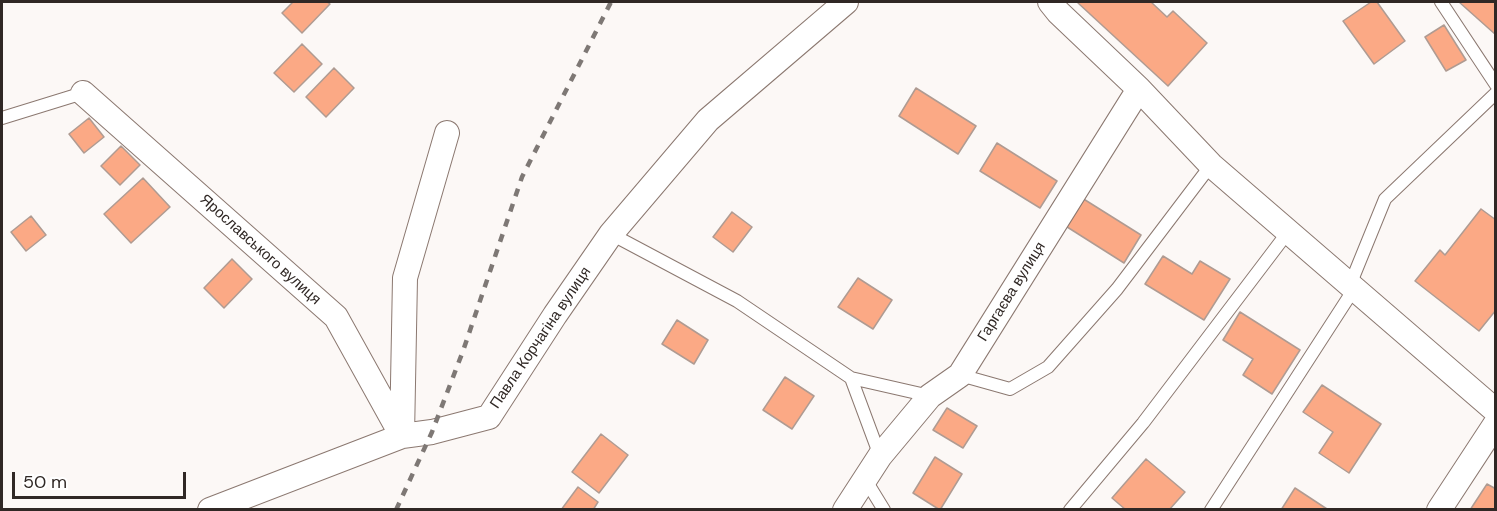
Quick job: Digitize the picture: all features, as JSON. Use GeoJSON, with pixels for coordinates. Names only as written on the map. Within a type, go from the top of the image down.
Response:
{"type":"FeatureCollection","features":[{"type":"Feature","properties":{"kind":"street","name":"Павла Корчагіна вулиця"},"geometry":{"type":"LineString","coordinates":[[210,510],[402,436],[432,432],[489,417],[611,234],[708,120],[846,2]]}},
{"type":"Feature","properties":{"kind":"street"},"geometry":{"type":"LineString","coordinates":[[1050,2],[1139,89],[1211,165],[1496,411]]}},
{"type":"Feature","properties":{"kind":"street","name":"Гаргаєва вулиця"},"geometry":{"type":"LineString","coordinates":[[845,510],[880,456],[930,396],[960,375],[1139,89]]}},
{"type":"Feature","properties":{"kind":"street","name":"Ярославського вулиця"},"geometry":{"type":"LineString","coordinates":[[82,93],[336,317],[402,436]]}},
{"type":"Feature","properties":{"kind":"street"},"geometry":{"type":"LineString","coordinates":[[402,436],[405,278],[447,133]]}},
{"type":"Feature","properties":{"kind":"street"},"geometry":{"type":"LineString","coordinates":[[1439,510],[1496,423]]}},
{"type":"Feature","properties":{"kind":"lane"},"geometry":{"type":"LineString","coordinates":[[1441,2],[1496,85]]}},
{"type":"Feature","properties":{"kind":"lane"},"geometry":{"type":"LineString","coordinates":[[2,118],[82,93]]}},
{"type":"Feature","properties":{"kind":"lane"},"geometry":{"type":"LineString","coordinates":[[1211,510],[1352,287],[1386,199],[1496,93]]}},
{"type":"Feature","properties":{"kind":"lane"},"geometry":{"type":"LineString","coordinates":[[960,375],[1010,390],[1048,367],[1117,289],[1211,165]]}},
{"type":"Feature","properties":{"kind":"lane"},"geometry":{"type":"LineString","coordinates":[[1070,510],[1143,423],[1288,232]]}},
{"type":"Feature","properties":{"kind":"lane"},"geometry":{"type":"LineString","coordinates":[[611,234],[737,301],[851,378],[930,396]]}},
{"type":"Feature","properties":{"kind":"lane"},"geometry":{"type":"LineString","coordinates":[[851,378],[880,456]]}},
{"type":"Feature","properties":{"kind":"lane"},"geometry":{"type":"LineString","coordinates":[[865,479],[884,510]]}},
{"type":"Feature","properties":{"kind":"building"},"geometry":{"type":"Polygon","coordinates":[[[293,2],[327,2],[330,4],[302,33],[282,13],[293,2]]]}},
{"type":"Feature","properties":{"kind":"building"},"geometry":{"type":"Polygon","coordinates":[[[1079,2],[1151,2],[1167,17],[1173,11],[1207,43],[1168,86],[1079,2]]]}},
{"type":"Feature","properties":{"kind":"building"},"geometry":{"type":"Polygon","coordinates":[[[1371,2],[1377,2],[1405,41],[1374,64],[1343,21],[1371,2]]]}},
{"type":"Feature","properties":{"kind":"building"},"geometry":{"type":"Polygon","coordinates":[[[1459,2],[1496,2],[1496,35],[1459,2]]]}},
{"type":"Feature","properties":{"kind":"building"},"geometry":{"type":"Polygon","coordinates":[[[1444,25],[1466,60],[1446,71],[1425,37],[1444,25]]]}},
{"type":"Feature","properties":{"kind":"building"},"geometry":{"type":"Polygon","coordinates":[[[302,44],[322,64],[294,92],[274,73],[302,44]]]}},
{"type":"Feature","properties":{"kind":"building"},"geometry":{"type":"Polygon","coordinates":[[[334,68],[354,88],[326,117],[306,97],[334,68]]]}},
{"type":"Feature","properties":{"kind":"building"},"geometry":{"type":"Polygon","coordinates":[[[916,88],[976,126],[958,154],[899,116],[916,88]]]}},
{"type":"Feature","properties":{"kind":"building"},"geometry":{"type":"Polygon","coordinates":[[[89,118],[104,137],[84,153],[69,134],[89,118]]]}},
{"type":"Feature","properties":{"kind":"building"},"geometry":{"type":"Polygon","coordinates":[[[997,143],[1057,181],[1040,208],[980,171],[997,143]]]}},
{"type":"Feature","properties":{"kind":"building"},"geometry":{"type":"Polygon","coordinates":[[[121,146],[140,165],[120,185],[101,166],[121,146]]]}},
{"type":"Feature","properties":{"kind":"building"},"geometry":{"type":"Polygon","coordinates":[[[143,178],[170,207],[131,243],[104,214],[143,178]]]}},
{"type":"Feature","properties":{"kind":"building"},"geometry":{"type":"Polygon","coordinates":[[[1082,198],[1141,235],[1124,263],[1064,225],[1082,198]]]}},
{"type":"Feature","properties":{"kind":"building"},"geometry":{"type":"Polygon","coordinates":[[[1481,209],[1496,220],[1496,310],[1479,331],[1415,281],[1440,250],[1445,255],[1481,209]]]}},
{"type":"Feature","properties":{"kind":"building"},"geometry":{"type":"Polygon","coordinates":[[[732,212],[752,227],[733,252],[713,237],[732,212]]]}},
{"type":"Feature","properties":{"kind":"building"},"geometry":{"type":"Polygon","coordinates":[[[31,216],[46,235],[26,251],[11,232],[31,216]]]}},
{"type":"Feature","properties":{"kind":"building"},"geometry":{"type":"Polygon","coordinates":[[[1163,256],[1192,274],[1200,261],[1230,279],[1204,320],[1145,284],[1163,256]]]}},
{"type":"Feature","properties":{"kind":"building"},"geometry":{"type":"Polygon","coordinates":[[[232,259],[252,279],[224,308],[204,288],[232,259]]]}},
{"type":"Feature","properties":{"kind":"building"},"geometry":{"type":"Polygon","coordinates":[[[858,278],[892,300],[873,329],[838,307],[858,278]]]}},
{"type":"Feature","properties":{"kind":"building"},"geometry":{"type":"Polygon","coordinates":[[[1240,312],[1300,350],[1272,394],[1243,375],[1253,359],[1223,340],[1240,312]]]}},
{"type":"Feature","properties":{"kind":"building"},"geometry":{"type":"Polygon","coordinates":[[[677,320],[708,340],[694,364],[662,344],[677,320]]]}},
{"type":"Feature","properties":{"kind":"building"},"geometry":{"type":"Polygon","coordinates":[[[785,377],[814,396],[792,429],[763,410],[785,377]]]}},
{"type":"Feature","properties":{"kind":"building"},"geometry":{"type":"Polygon","coordinates":[[[1322,385],[1381,424],[1349,473],[1319,453],[1333,432],[1303,412],[1322,385]]]}},
{"type":"Feature","properties":{"kind":"building"},"geometry":{"type":"Polygon","coordinates":[[[947,408],[977,426],[963,448],[933,430],[947,408]]]}},
{"type":"Feature","properties":{"kind":"building"},"geometry":{"type":"Polygon","coordinates":[[[601,434],[628,455],[599,493],[572,472],[601,434]]]}},
{"type":"Feature","properties":{"kind":"building"},"geometry":{"type":"Polygon","coordinates":[[[935,457],[962,474],[940,510],[913,493],[935,457]]]}},
{"type":"Feature","properties":{"kind":"building"},"geometry":{"type":"Polygon","coordinates":[[[1146,459],[1185,492],[1169,510],[1126,510],[1112,498],[1146,459]]]}},
{"type":"Feature","properties":{"kind":"building"},"geometry":{"type":"Polygon","coordinates":[[[1487,484],[1496,489],[1496,510],[1470,510],[1487,484]]]}},
{"type":"Feature","properties":{"kind":"building"},"geometry":{"type":"Polygon","coordinates":[[[578,487],[598,502],[593,510],[561,510],[578,487]]]}},
{"type":"Feature","properties":{"kind":"building"},"geometry":{"type":"Polygon","coordinates":[[[1295,488],[1327,509],[1327,510],[1281,510],[1295,488]]]}},
{"type":"Feature","properties":{"kind":"railway"},"geometry":{"type":"LineString","coordinates":[[396,510],[432,432],[463,351],[522,177],[611,2]]}}]}
